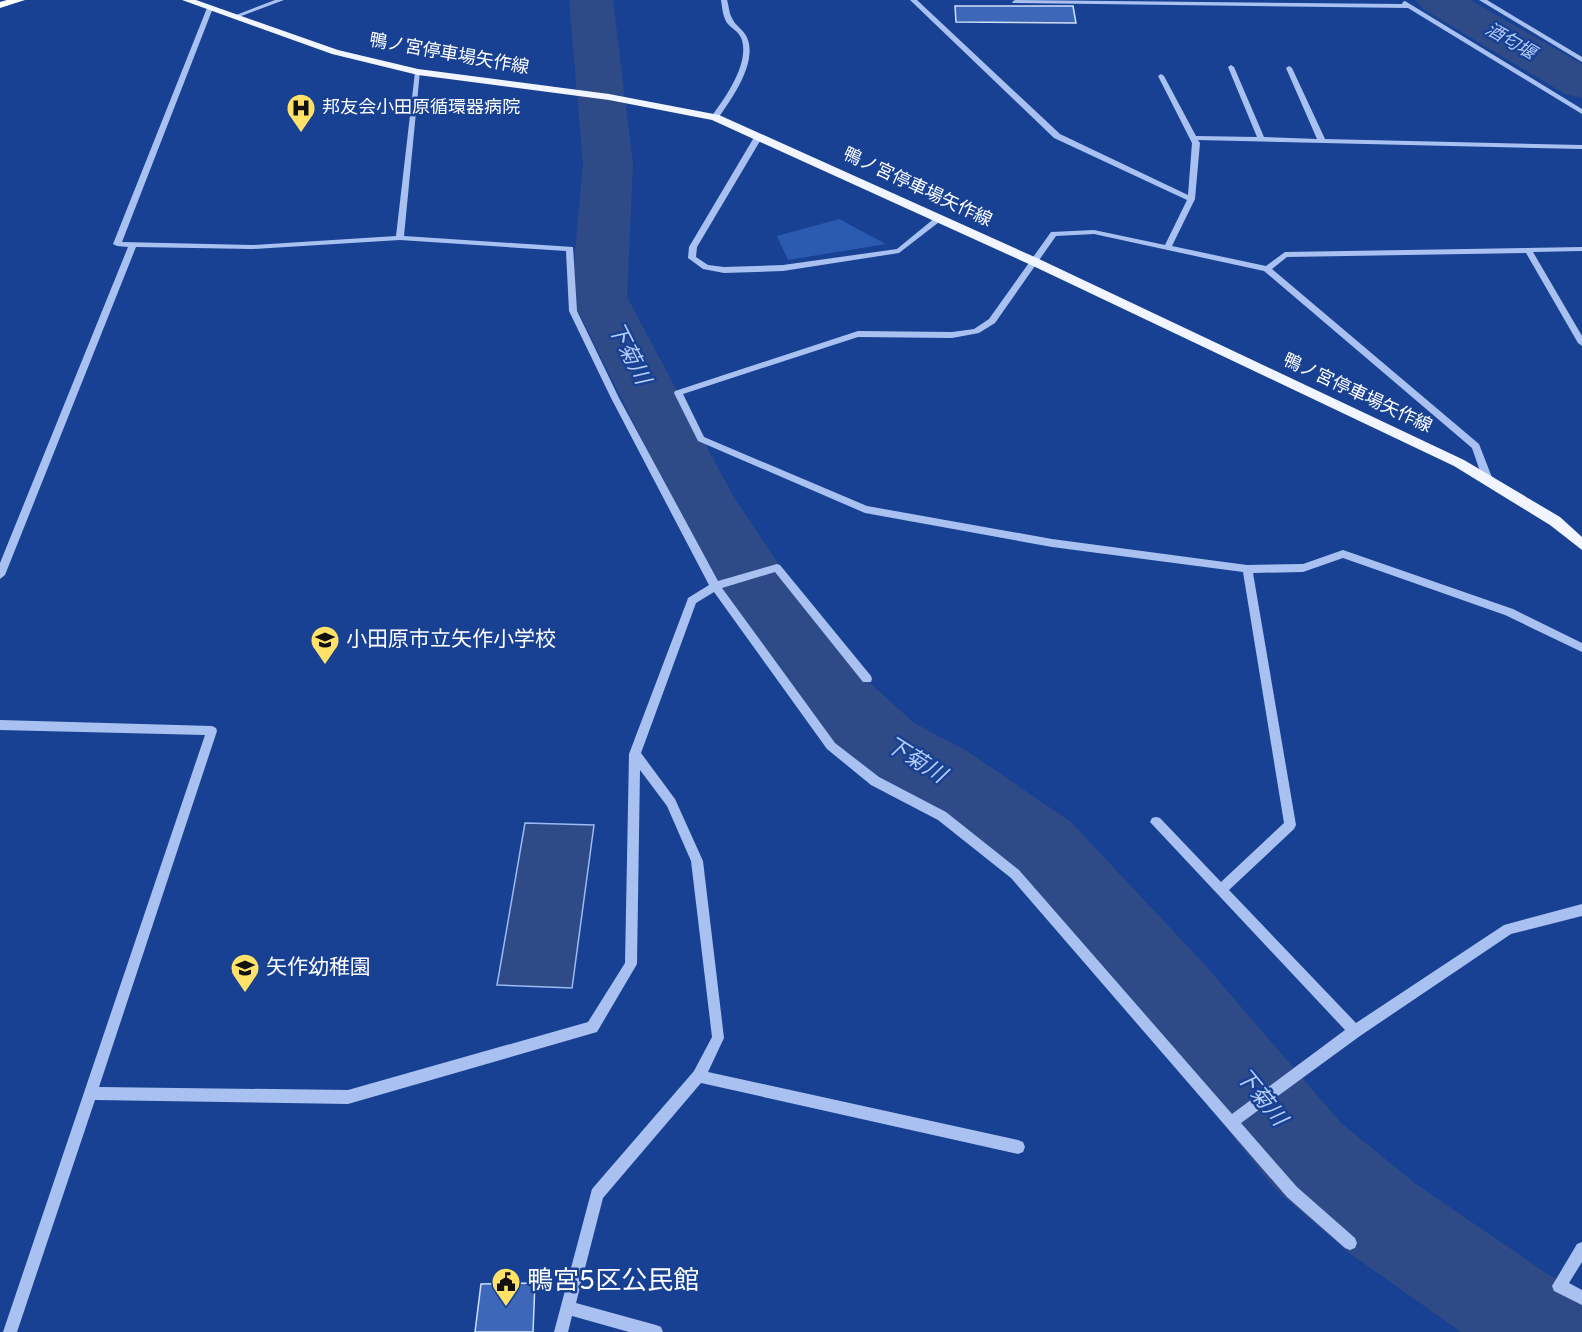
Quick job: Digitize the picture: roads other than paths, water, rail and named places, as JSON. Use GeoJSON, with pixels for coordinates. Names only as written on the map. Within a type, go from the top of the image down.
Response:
{"type":"FeatureCollection","features":[{"type":"Feature","properties":{"kind":"highway"},"geometry":{"type":"LineString","coordinates":[[0,5],[20,0]]}},
{"type":"Feature","properties":{"kind":"main road","name":"鴨ノ宮停車場矢作線"},"geometry":{"type":"LineString","coordinates":[[187,0],[335,52],[418,72],[609,97],[715,117],[1035,262],[1459,463],[1555,521],[1582,544]]}},
{"type":"Feature","properties":{"kind":"street"},"geometry":{"type":"LineString","coordinates":[[234,17],[281,0]]}},
{"type":"Feature","properties":{"kind":"street"},"geometry":{"type":"LineString","coordinates":[[715,117],[745,67],[744,38],[740,27],[729,21],[724,0]]}},
{"type":"Feature","properties":{"kind":"street"},"geometry":{"type":"LineString","coordinates":[[913,0],[1057,136],[1191,200]]}},
{"type":"Feature","properties":{"kind":"street"},"geometry":{"type":"LineString","coordinates":[[1400,0],[1582,112]]}},
{"type":"Feature","properties":{"kind":"street"},"geometry":{"type":"LineString","coordinates":[[1482,0],[1582,60]]}},
{"type":"Feature","properties":{"kind":"street"},"geometry":{"type":"LineString","coordinates":[[1015,2],[1410,6]]}},
{"type":"Feature","properties":{"kind":"street"},"geometry":{"type":"LineString","coordinates":[[210,8],[117,244],[252,247],[400,238],[570,249],[573,311],[615,398],[716,586],[831,746],[875,781],[942,816],[1015,874],[1293,1192],[1350,1243]]}},
{"type":"Feature","properties":{"kind":"street"},"geometry":{"type":"LineString","coordinates":[[1231,67],[1261,139]]}},
{"type":"Feature","properties":{"kind":"street"},"geometry":{"type":"LineString","coordinates":[[1288,68],[1322,141]]}},
{"type":"Feature","properties":{"kind":"street"},"geometry":{"type":"LineString","coordinates":[[400,238],[418,72]]}},
{"type":"Feature","properties":{"kind":"street"},"geometry":{"type":"LineString","coordinates":[[1161,76],[1196,143],[1191,200],[1168,246]]}},
{"type":"Feature","properties":{"kind":"street"},"geometry":{"type":"LineString","coordinates":[[759,136],[693,247],[692,258],[706,267],[724,270],[783,268],[899,251],[939,219]]}},
{"type":"Feature","properties":{"kind":"street"},"geometry":{"type":"LineString","coordinates":[[1194,138],[1582,147]]}},
{"type":"Feature","properties":{"kind":"street"},"geometry":{"type":"LineString","coordinates":[[1488,480],[1476,446],[1268,269],[1094,232],[1054,234],[992,321],[976,331],[952,335],[858,334],[678,393],[701,439],[865,509],[1052,543],[1247,569],[1303,568],[1343,554],[1509,612],[1582,648]]}},
{"type":"Feature","properties":{"kind":"street"},"geometry":{"type":"LineString","coordinates":[[0,575],[133,244]]}},
{"type":"Feature","properties":{"kind":"street"},"geometry":{"type":"LineString","coordinates":[[1528,249],[1582,343]]}},
{"type":"Feature","properties":{"kind":"street"},"geometry":{"type":"LineString","coordinates":[[1268,269],[1285,255],[1582,249]]}},
{"type":"Feature","properties":{"kind":"street"},"geometry":{"type":"LineString","coordinates":[[90,1093],[348,1097],[592,1027],[631,964],[635,754],[692,601],[716,586],[777,568],[867,679]]}},
{"type":"Feature","properties":{"kind":"street"},"geometry":{"type":"LineString","coordinates":[[1221,889],[1290,825],[1247,569]]}},
{"type":"Feature","properties":{"kind":"street"},"geometry":{"type":"LineString","coordinates":[[0,725],[212,731],[10,1332]]}},
{"type":"Feature","properties":{"kind":"street"},"geometry":{"type":"LineString","coordinates":[[561,1332],[597,1194],[699,1076],[718,1038],[697,861],[671,802],[635,754]]}},
{"type":"Feature","properties":{"kind":"street"},"geometry":{"type":"LineString","coordinates":[[1156,822],[1355,1031]]}},
{"type":"Feature","properties":{"kind":"street"},"geometry":{"type":"LineString","coordinates":[[1232,1122],[1355,1031],[1508,929],[1582,910]]}},
{"type":"Feature","properties":{"kind":"street"},"geometry":{"type":"LineString","coordinates":[[699,1076],[1018,1148]]}},
{"type":"Feature","properties":{"kind":"street"},"geometry":{"type":"LineString","coordinates":[[1582,1249],[1559,1286],[1582,1298]]}},
{"type":"Feature","properties":{"kind":"street"},"geometry":{"type":"LineString","coordinates":[[568,1308],[656,1332]]}},
{"type":"Feature","properties":{"kind":"waterway","name":"下菊川"},"geometry":{"type":"LineString","coordinates":[[591,0],[608,164],[602,224],[599,297],[709,511],[766,601],[844,705],[887,746],[940,775],[1043,848],[1175,995],[1308,1156],[1382,1218],[1514,1310],[1556,1332]]}},
{"type":"Feature","properties":{"kind":"waterway","name":"酒匂堰"},"geometry":{"type":"LineString","coordinates":[[1438,0],[1582,84]]}},
{"type":"Feature","properties":{"kind":"place","name":"邦友会小田原循環器病院"},"geometry":{"type":"Point","coordinates":[301,134]}},
{"type":"Feature","properties":{"kind":"place","name":"小田原市立矢作小学校"},"geometry":{"type":"Point","coordinates":[325,666]}},
{"type":"Feature","properties":{"kind":"place","name":"矢作幼稚園"},"geometry":{"type":"Point","coordinates":[245,994]}},
{"type":"Feature","properties":{"kind":"place","name":"鴨宮5区公民館"},"geometry":{"type":"Point","coordinates":[506,1308]}}]}
